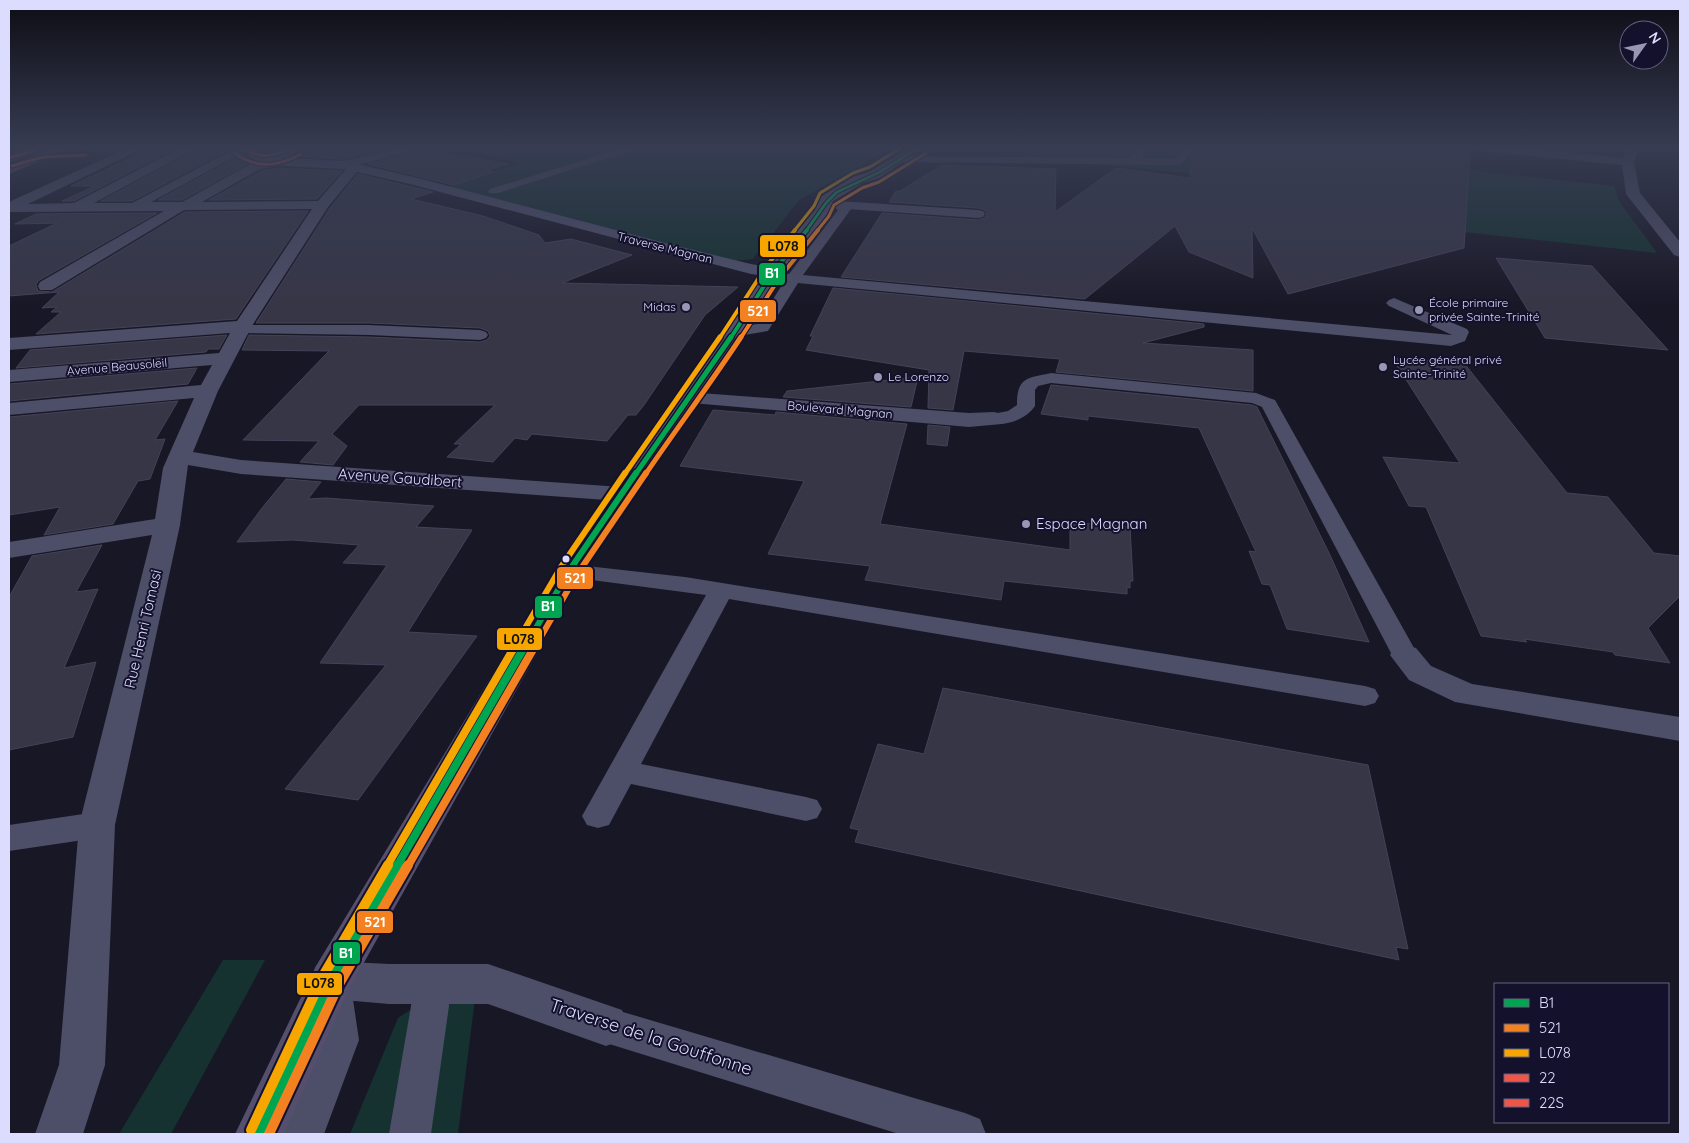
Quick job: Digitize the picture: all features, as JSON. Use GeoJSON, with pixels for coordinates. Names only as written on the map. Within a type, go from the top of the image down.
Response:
{"type":"FeatureCollection","features":[{"type":"Feature","properties":{"kind":"main road"},"geometry":{"type":"LineString","coordinates":[[259,1134],[331,980],[569,571],[687,398],[708,372],[771,274],[830,208],[827,199]]}},
{"type":"Feature","properties":{"kind":"street"},"geometry":{"type":"LineString","coordinates":[[9,208],[28,199]]}},
{"type":"Feature","properties":{"kind":"street"},"geometry":{"type":"LineString","coordinates":[[76,207],[91,199]]}},
{"type":"Feature","properties":{"kind":"street"},"geometry":{"type":"LineString","coordinates":[[132,207],[147,199]]}},
{"type":"Feature","properties":{"kind":"street"},"geometry":{"type":"LineString","coordinates":[[46,286],[196,199]]}},
{"type":"Feature","properties":{"kind":"street","name":"Rue Henri Tomasi"},"geometry":{"type":"LineString","coordinates":[[59,1134],[82,1065],[97,825],[167,525],[175,468],[208,391],[242,328],[326,199]]}},
{"type":"Feature","properties":{"kind":"street","name":"Traverse Magnan"},"geometry":{"type":"LineString","coordinates":[[477,199],[771,274]]}},
{"type":"Feature","properties":{"kind":"street"},"geometry":{"type":"LineString","coordinates":[[1637,199],[1680,252]]}},
{"type":"Feature","properties":{"kind":"street"},"geometry":{"type":"LineString","coordinates":[[9,208],[322,205]]}},
{"type":"Feature","properties":{"kind":"street"},"geometry":{"type":"LineString","coordinates":[[830,208],[978,214]]}},
{"type":"Feature","properties":{"kind":"street"},"geometry":{"type":"LineString","coordinates":[[9,344],[242,328]]}},
{"type":"Feature","properties":{"kind":"street","name":"Avenue Beausoleil"},"geometry":{"type":"LineString","coordinates":[[9,376],[226,358]]}},
{"type":"Feature","properties":{"kind":"street"},"geometry":{"type":"LineString","coordinates":[[9,410],[208,391]]}},
{"type":"Feature","properties":{"kind":"street","name":"Boulevard Magnan"},"geometry":{"type":"LineString","coordinates":[[687,398],[970,420],[994,419]]}},
{"type":"Feature","properties":{"kind":"street","name":"Avenue Gaudibert"},"geometry":{"type":"LineString","coordinates":[[180,457],[241,467],[621,494]]}},
{"type":"Feature","properties":{"kind":"street"},"geometry":{"type":"LineString","coordinates":[[9,550],[167,525]]}},
{"type":"Feature","properties":{"kind":"street"},"geometry":{"type":"LineString","coordinates":[[1405,655],[1420,673],[1466,694],[1680,729]]}},
{"type":"Feature","properties":{"kind":"street","name":"Traverse de la Gouffonne"},"geometry":{"type":"LineString","coordinates":[[331,980],[390,984],[488,984],[606,1025]]}},
{"type":"Feature","properties":{"kind":"lane"},"geometry":{"type":"LineString","coordinates":[[732,332],[762,328],[793,278],[845,209],[830,208]]}},
{"type":"Feature","properties":{"kind":"lane"},"geometry":{"type":"LineString","coordinates":[[771,274],[793,278],[1451,341],[1459,338],[1461,332],[1394,304]]}},
{"type":"Feature","properties":{"kind":"lane"},"geometry":{"type":"LineString","coordinates":[[242,328],[480,335]]}},
{"type":"Feature","properties":{"kind":"lane"},"geometry":{"type":"LineString","coordinates":[[994,419],[1021,411],[1026,406],[1026,389],[1032,382],[1051,378],[1256,398],[1269,404],[1405,655]]}},
{"type":"Feature","properties":{"kind":"lane"},"geometry":{"type":"LineString","coordinates":[[569,571],[721,590],[1365,696]]}},
{"type":"Feature","properties":{"kind":"lane"},"geometry":{"type":"LineString","coordinates":[[598,816],[721,590]]}},
{"type":"Feature","properties":{"kind":"lane"},"geometry":{"type":"LineString","coordinates":[[621,771],[806,808]]}},
{"type":"Feature","properties":{"kind":"lane"},"geometry":{"type":"LineString","coordinates":[[9,838],[97,825]]}},
{"type":"Feature","properties":{"kind":"lane"},"geometry":{"type":"LineString","coordinates":[[303,1134],[340,1040],[331,980]]}},
{"type":"Feature","properties":{"kind":"lane"},"geometry":{"type":"LineString","coordinates":[[410,1134],[430,1006],[430,984]]}},
{"type":"Feature","properties":{"kind":"lane","name":"Traverse de la Gouffonne"},"geometry":{"type":"LineString","coordinates":[[606,1025],[965,1134]]}},
{"type":"Feature","properties":{"kind":"green space"},"geometry":{"type":"Polygon","coordinates":[[[495,199],[800,199],[753,259],[734,261],[495,199]]]}},
{"type":"Feature","properties":{"kind":"green space"},"geometry":{"type":"Polygon","coordinates":[[[1276,199],[1618,199],[1657,253],[1334,218],[1276,199]]]}},
{"type":"Feature","properties":{"kind":"green space"},"geometry":{"type":"Polygon","coordinates":[[[223,960],[265,960],[171,1134],[119,1134],[223,960]]]}},
{"type":"Feature","properties":{"kind":"green space"},"geometry":{"type":"Polygon","coordinates":[[[475,999],[458,1134],[350,1134],[398,1018],[413,1008],[475,999]]]}},
{"type":"Feature","properties":{"kind":"building"},"geometry":{"type":"Polygon","coordinates":[[[66,199],[77,199],[74,201],[62,201],[66,199]]]}},
{"type":"Feature","properties":{"kind":"building"},"geometry":{"type":"Polygon","coordinates":[[[104,199],[135,199],[132,201],[101,201],[104,199]]]}},
{"type":"Feature","properties":{"kind":"building"},"geometry":{"type":"Polygon","coordinates":[[[159,199],[183,199],[182,200],[159,199]]]}},
{"type":"Feature","properties":{"kind":"building"},"geometry":{"type":"Polygon","coordinates":[[[210,199],[280,199],[209,200],[210,199]]]}},
{"type":"Feature","properties":{"kind":"building"},"geometry":{"type":"Polygon","coordinates":[[[337,199],[412,199],[483,216],[539,235],[545,243],[571,239],[632,255],[562,283],[738,287],[705,315],[644,405],[636,415],[628,415],[607,441],[532,434],[527,440],[515,438],[493,462],[447,457],[461,444],[454,444],[495,405],[359,405],[332,434],[347,446],[333,465],[300,462],[319,441],[243,440],[329,351],[242,350],[249,335],[369,337],[480,342],[487,340],[490,336],[488,331],[480,328],[369,323],[256,323],[337,199]]]}},
{"type":"Feature","properties":{"kind":"building"},"geometry":{"type":"Polygon","coordinates":[[[891,199],[1055,199],[1055,212],[1073,199],[1467,199],[1464,248],[1288,294],[1252,228],[1253,278],[1189,252],[1175,226],[1085,299],[841,277],[882,213],[978,220],[985,218],[987,213],[983,209],[978,208],[889,202],[891,199]]]}},
{"type":"Feature","properties":{"kind":"building"},"geometry":{"type":"Polygon","coordinates":[[[308,211],[236,319],[36,334],[61,312],[51,312],[57,307],[42,308],[59,292],[9,296],[9,246],[57,223],[15,224],[36,214],[157,213],[38,281],[36,285],[38,291],[52,292],[185,212],[308,211]]]}},
{"type":"Feature","properties":{"kind":"building"},"geometry":{"type":"Polygon","coordinates":[[[1496,258],[1592,266],[1668,350],[1545,338],[1496,258]]]}},
{"type":"Feature","properties":{"kind":"building"},"geometry":{"type":"Polygon","coordinates":[[[833,288],[1204,324],[1204,327],[1143,343],[1253,350],[1253,391],[1056,372],[1060,359],[964,351],[953,410],[928,408],[929,370],[806,350],[813,336],[810,336],[833,288]]]}},
{"type":"Feature","properties":{"kind":"building"},"geometry":{"type":"Polygon","coordinates":[[[227,335],[219,349],[208,349],[206,352],[16,368],[30,350],[227,335]]]}},
{"type":"Feature","properties":{"kind":"building"},"geometry":{"type":"Polygon","coordinates":[[[1392,358],[1464,363],[1567,493],[1608,497],[1654,553],[1680,556],[1680,596],[1648,628],[1670,663],[1615,655],[1613,652],[1524,639],[1527,642],[1481,636],[1426,507],[1409,506],[1383,457],[1460,463],[1392,358]]]}},
{"type":"Feature","properties":{"kind":"building"},"geometry":{"type":"Polygon","coordinates":[[[197,368],[188,384],[9,401],[9,384],[197,368]]]}},
{"type":"Feature","properties":{"kind":"building"},"geometry":{"type":"Polygon","coordinates":[[[918,377],[911,407],[783,397],[787,391],[918,377]]]}},
{"type":"Feature","properties":{"kind":"building"},"geometry":{"type":"Polygon","coordinates":[[[1051,385],[1257,407],[1330,555],[1369,642],[1287,629],[1270,585],[1262,584],[1249,551],[1256,552],[1199,428],[1088,416],[1088,420],[1041,414],[1051,385]]]}},
{"type":"Feature","properties":{"kind":"building"},"geometry":{"type":"Polygon","coordinates":[[[178,401],[155,440],[165,439],[150,479],[138,481],[113,524],[44,535],[60,507],[9,515],[9,417],[178,401]]]}},
{"type":"Feature","properties":{"kind":"building"},"geometry":{"type":"Polygon","coordinates":[[[713,410],[775,415],[776,412],[907,424],[880,524],[1070,550],[1070,522],[1130,527],[1133,581],[1130,581],[1130,588],[1127,587],[1127,594],[1004,581],[1001,600],[865,580],[870,566],[768,554],[804,481],[680,466],[713,410]]]}},
{"type":"Feature","properties":{"kind":"building"},"geometry":{"type":"Polygon","coordinates":[[[928,425],[950,427],[947,446],[927,444],[928,425]]]}},
{"type":"Feature","properties":{"kind":"building"},"geometry":{"type":"Polygon","coordinates":[[[286,479],[321,482],[308,499],[326,498],[434,506],[416,527],[472,530],[408,632],[477,636],[358,800],[285,789],[386,665],[320,663],[387,565],[343,563],[359,545],[293,540],[237,542],[286,479]]]}},
{"type":"Feature","properties":{"kind":"building"},"geometry":{"type":"Polygon","coordinates":[[[102,545],[76,592],[98,589],[64,668],[96,662],[73,737],[9,750],[9,597],[32,556],[102,545]]]}},
{"type":"Feature","properties":{"kind":"building"},"geometry":{"type":"Polygon","coordinates":[[[943,688],[1368,765],[1408,949],[1396,947],[1399,960],[855,842],[859,830],[850,828],[878,744],[924,754],[943,688]]]}},
{"type":"Feature","properties":{"kind":"transit line","name":"L078"},"geometry":{"type":"LineString","coordinates":[[251,1130],[323,976],[561,567],[680,393],[701,367],[766,267],[814,206],[817,199]]}},
{"type":"Feature","properties":{"kind":"transit line","name":"B1"},"geometry":{"type":"LineString","coordinates":[[259,1134],[331,980],[569,571],[687,398],[708,372],[773,272],[822,211],[829,199]]}},
{"type":"Feature","properties":{"kind":"transit line","name":"521"},"geometry":{"type":"LineString","coordinates":[[269,1134],[339,984],[576,576],[694,403],[715,377],[780,277],[829,216],[834,205],[843,199]]}},
{"type":"Feature","properties":{"kind":"place","name":"Midas"},"geometry":{"type":"Point","coordinates":[686,307]}},
{"type":"Feature","properties":{"kind":"place","name":"École primaire privée Sainte-Trinité"},"geometry":{"type":"Point","coordinates":[1419,310]}},
{"type":"Feature","properties":{"kind":"place","name":"Lycée général privé Sainte-Trinité"},"geometry":{"type":"Point","coordinates":[1383,367]}},
{"type":"Feature","properties":{"kind":"place","name":"Le Lorenzo"},"geometry":{"type":"Point","coordinates":[878,377]}},
{"type":"Feature","properties":{"kind":"place","name":"Espace Magnan"},"geometry":{"type":"Point","coordinates":[1026,524]}}]}
